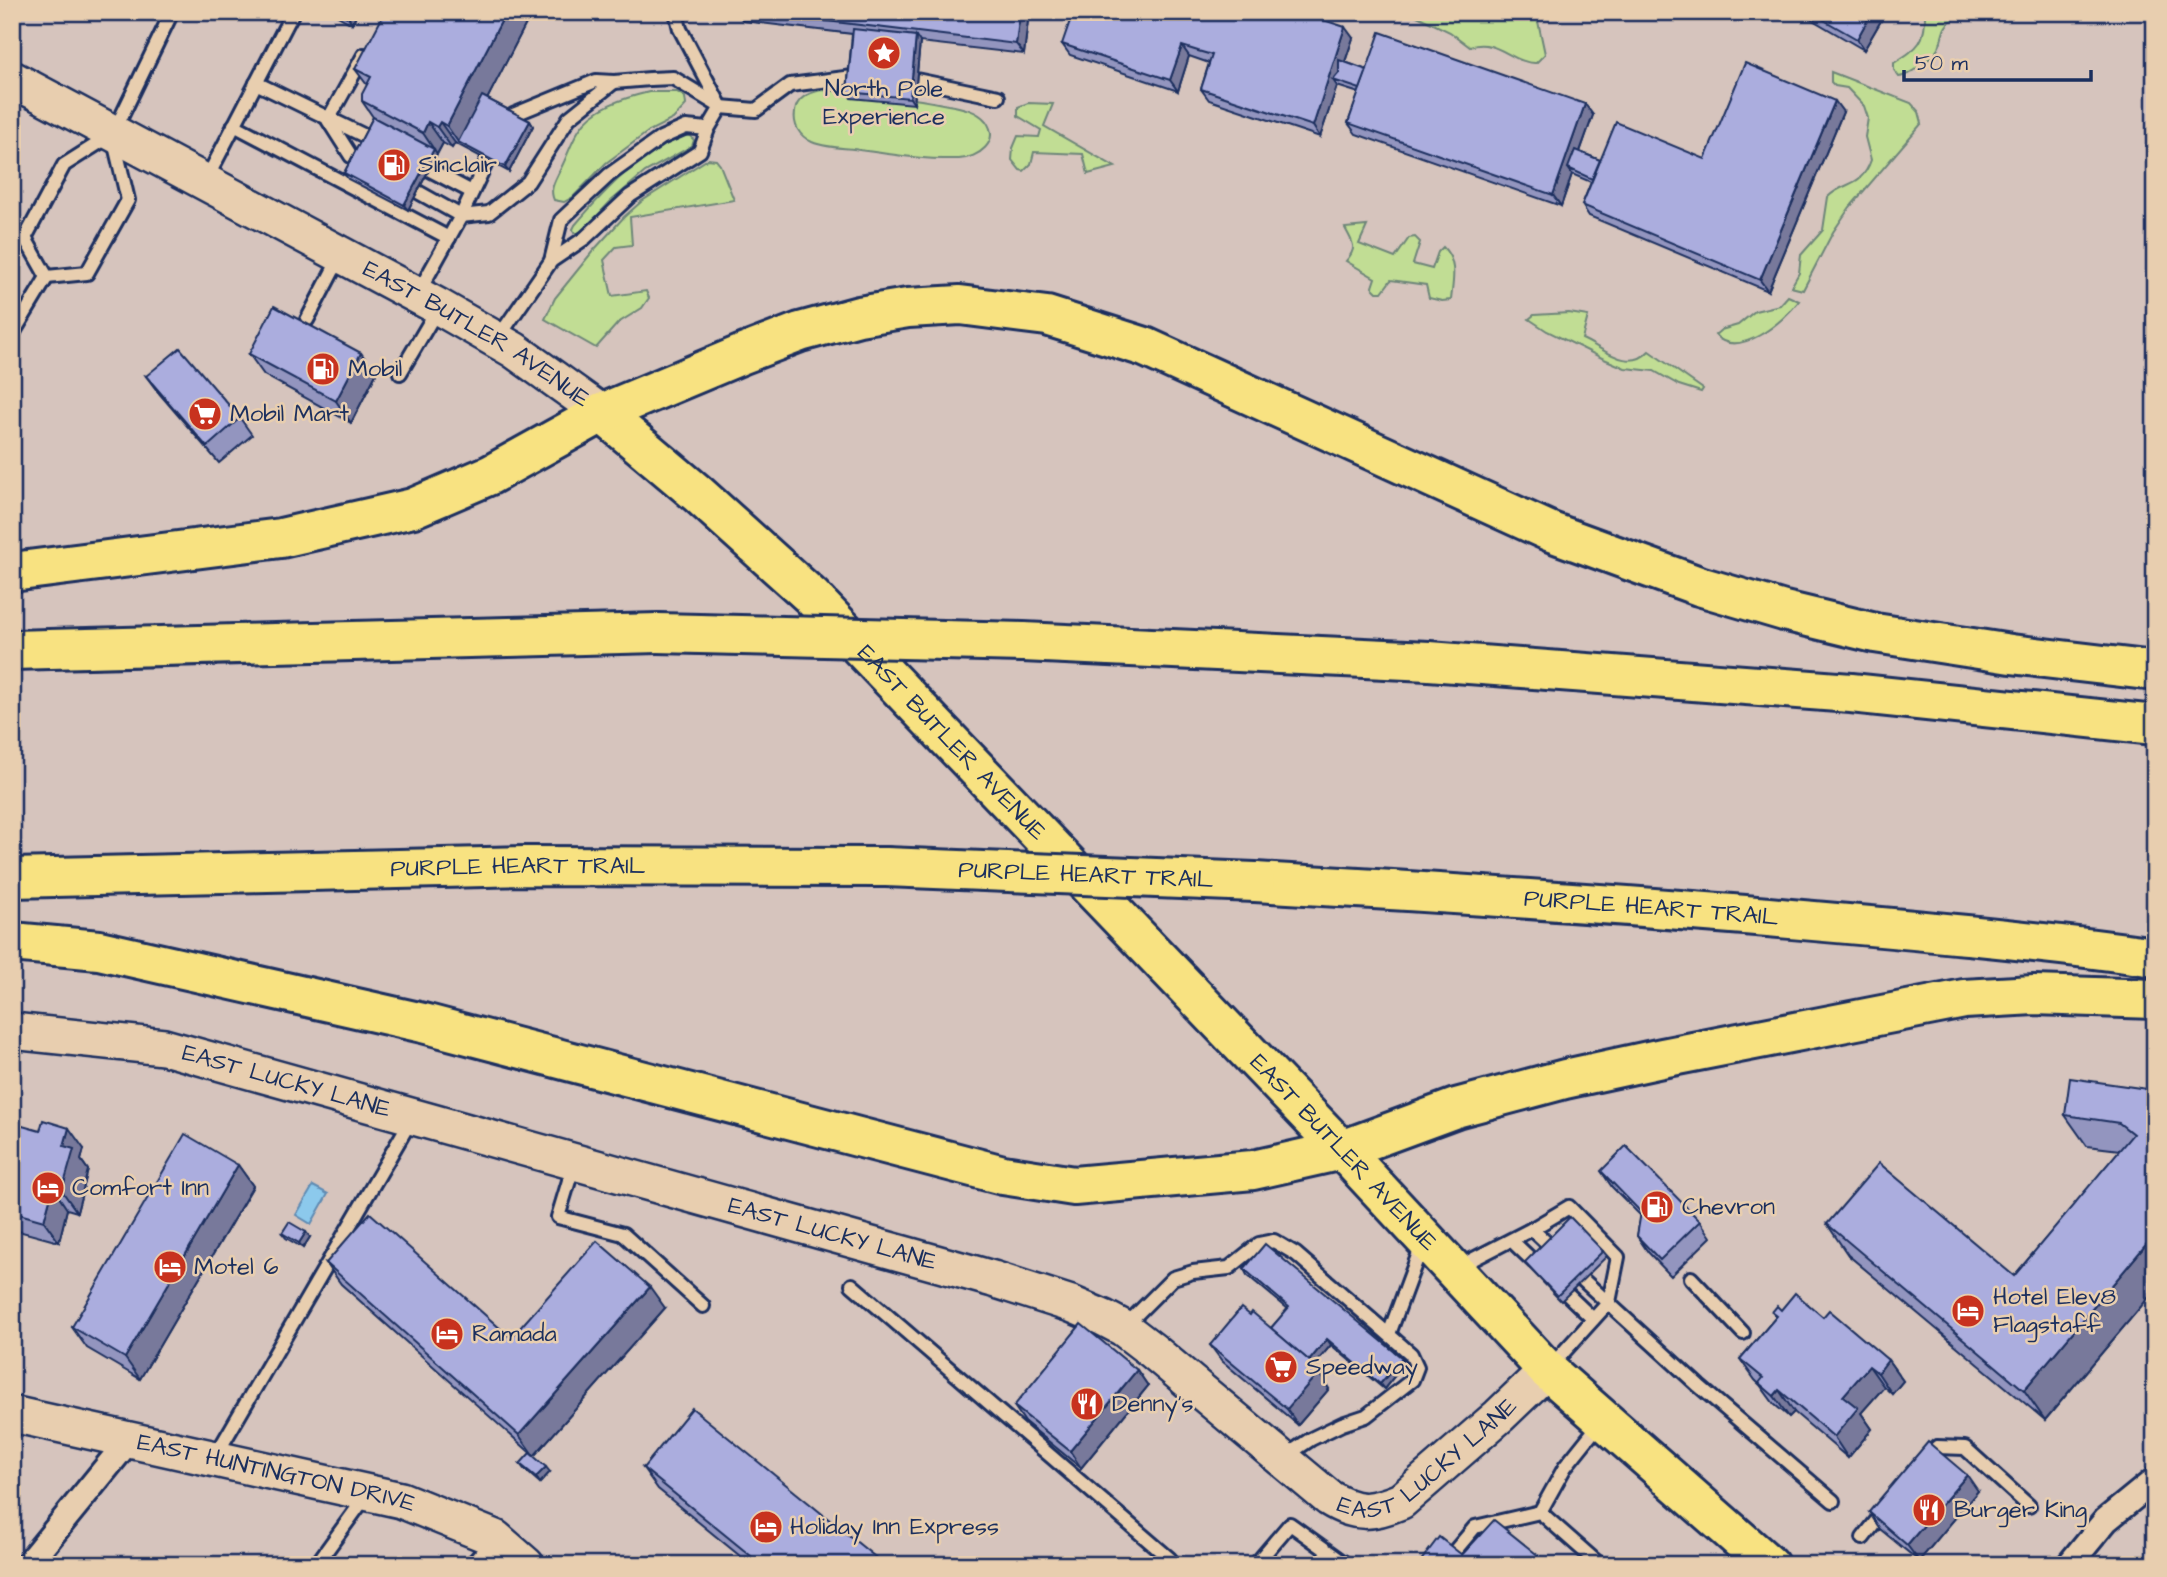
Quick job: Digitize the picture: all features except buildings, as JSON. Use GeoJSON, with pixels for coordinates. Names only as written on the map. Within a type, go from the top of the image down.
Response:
{"type":"FeatureCollection","features":[{"type":"Feature","properties":{"kind":"main road"},"geometry":{"type":"LineString","coordinates":[[12,572],[281,538],[413,508],[490,475],[602,413],[800,332],[859,316],[908,308],[960,305],[1047,316],[1145,347],[1539,527],[1699,586],[1784,611],[1875,632],[2011,654],[2155,671]]}},
{"type":"Feature","properties":{"kind":"main road","name":"EAST BUTLER AVENUE"},"geometry":{"type":"LineString","coordinates":[[602,413],[698,494],[811,596],[1342,1150],[1547,1370],[1769,1565]]}},
{"type":"Feature","properties":{"kind":"main road"},"geometry":{"type":"LineString","coordinates":[[12,650],[658,633],[1023,642],[1442,662],[1851,693],[2155,725]]}},
{"type":"Feature","properties":{"kind":"main road","name":"PURPLE HEART TRAIL"},"geometry":{"type":"LineString","coordinates":[[12,878],[525,866],[886,867],[1486,894],[2032,940],[2155,957]]}},
{"type":"Feature","properties":{"kind":"main road"},"geometry":{"type":"LineString","coordinates":[[12,942],[99,950],[423,1023],[1015,1177],[1074,1186],[1253,1170],[1342,1150],[1456,1108],[1565,1079],[1964,999],[2034,995],[2155,999]]}},
{"type":"Feature","properties":{"kind":"street","name":"EAST BUTLER AVENUE"},"geometry":{"type":"LineString","coordinates":[[12,79],[497,340],[602,413]]}},
{"type":"Feature","properties":{"kind":"street","name":"EAST LUCKY LANE"},"geometry":{"type":"LineString","coordinates":[[12,1031],[164,1048],[993,1279],[1071,1304],[1123,1328],[1329,1498],[1346,1509],[1364,1511],[1401,1501],[1499,1416],[1547,1370]]}},
{"type":"Feature","properties":{"kind":"street","name":"EAST HUNTINGTON DRIVE"},"geometry":{"type":"LineString","coordinates":[[12,1414],[401,1500],[495,1538],[526,1565]]}},
{"type":"Feature","properties":{"kind":"street"},"geometry":{"type":"LineString","coordinates":[[27,1565],[128,1440]]}},
{"type":"Feature","properties":{"kind":"street"},"geometry":{"type":"LineString","coordinates":[[2069,1565],[2106,1520],[2155,1480]]}},
{"type":"Feature","properties":{"kind":"lane"},"geometry":{"type":"LineString","coordinates":[[47,277],[25,238],[64,165],[113,134],[172,12]]}},
{"type":"Feature","properties":{"kind":"lane"},"geometry":{"type":"LineString","coordinates":[[204,182],[293,12]]}},
{"type":"Feature","properties":{"kind":"lane"},"geometry":{"type":"LineString","coordinates":[[676,12],[680,29],[721,107]]}},
{"type":"Feature","properties":{"kind":"lane"},"geometry":{"type":"LineString","coordinates":[[328,120],[368,48]]}},
{"type":"Feature","properties":{"kind":"lane"},"geometry":{"type":"LineString","coordinates":[[513,115],[596,81],[673,78],[721,107],[756,110],[790,85],[853,77]]}},
{"type":"Feature","properties":{"kind":"lane"},"geometry":{"type":"LineString","coordinates":[[916,80],[998,97]]}},
{"type":"Feature","properties":{"kind":"lane"},"geometry":{"type":"LineString","coordinates":[[418,192],[461,216],[489,213],[528,182],[569,118],[614,82]]}},
{"type":"Feature","properties":{"kind":"lane"},"geometry":{"type":"LineString","coordinates":[[256,83],[369,138]]}},
{"type":"Feature","properties":{"kind":"lane"},"geometry":{"type":"LineString","coordinates":[[551,261],[585,238],[630,196],[700,151],[708,129],[721,107]]}},
{"type":"Feature","properties":{"kind":"lane"},"geometry":{"type":"LineString","coordinates":[[328,120],[351,156],[358,160]]}},
{"type":"Feature","properties":{"kind":"lane"},"geometry":{"type":"LineString","coordinates":[[234,125],[449,238]]}},
{"type":"Feature","properties":{"kind":"lane"},"geometry":{"type":"LineString","coordinates":[[497,340],[551,261],[561,220],[609,175],[661,138],[686,127],[708,129]]}},
{"type":"Feature","properties":{"kind":"lane"},"geometry":{"type":"LineString","coordinates":[[47,277],[87,272],[128,200],[113,134]]}},
{"type":"Feature","properties":{"kind":"lane"},"geometry":{"type":"LineString","coordinates":[[400,373],[449,238],[487,161]]}},
{"type":"Feature","properties":{"kind":"lane"},"geometry":{"type":"LineString","coordinates":[[430,170],[472,192]]}},
{"type":"Feature","properties":{"kind":"lane"},"geometry":{"type":"LineString","coordinates":[[307,320],[341,254]]}},
{"type":"Feature","properties":{"kind":"lane"},"geometry":{"type":"LineString","coordinates":[[12,335],[47,277]]}},
{"type":"Feature","properties":{"kind":"lane"},"geometry":{"type":"LineString","coordinates":[[214,1458],[413,1118]]}},
{"type":"Feature","properties":{"kind":"lane"},"geometry":{"type":"LineString","coordinates":[[574,1163],[558,1217],[623,1234],[703,1306]]}},
{"type":"Feature","properties":{"kind":"lane"},"geometry":{"type":"LineString","coordinates":[[1454,1269],[1512,1241],[1569,1207],[1618,1257],[1609,1302],[1547,1370]]}},
{"type":"Feature","properties":{"kind":"lane"},"geometry":{"type":"LineString","coordinates":[[1532,1229],[1550,1246]]}},
{"type":"Feature","properties":{"kind":"lane"},"geometry":{"type":"LineString","coordinates":[[1389,1334],[1424,1238]]}},
{"type":"Feature","properties":{"kind":"lane"},"geometry":{"type":"LineString","coordinates":[[1123,1328],[1173,1278],[1193,1272],[1228,1268],[1259,1244],[1274,1241],[1296,1254],[1411,1354],[1417,1367],[1412,1380],[1366,1416],[1311,1439],[1282,1458]]}},
{"type":"Feature","properties":{"kind":"lane"},"geometry":{"type":"LineString","coordinates":[[1512,1241],[1534,1262]]}},
{"type":"Feature","properties":{"kind":"lane"},"geometry":{"type":"LineString","coordinates":[[1691,1278],[1743,1334]]}},
{"type":"Feature","properties":{"kind":"lane"},"geometry":{"type":"LineString","coordinates":[[1583,1280],[1699,1386],[1833,1501]]}},
{"type":"Feature","properties":{"kind":"lane"},"geometry":{"type":"LineString","coordinates":[[852,1285],[1170,1559]]}},
{"type":"Feature","properties":{"kind":"lane"},"geometry":{"type":"LineString","coordinates":[[1569,1296],[1593,1319]]}},
{"type":"Feature","properties":{"kind":"lane"},"geometry":{"type":"LineString","coordinates":[[1444,1565],[1475,1527],[1540,1512],[1565,1467],[1603,1419]]}},
{"type":"Feature","properties":{"kind":"lane"},"geometry":{"type":"LineString","coordinates":[[1921,1467],[1937,1447],[1965,1448],[2029,1506]]}},
{"type":"Feature","properties":{"kind":"lane"},"geometry":{"type":"LineString","coordinates":[[316,1565],[369,1493]]}},
{"type":"Feature","properties":{"kind":"lane"},"geometry":{"type":"LineString","coordinates":[[1863,1538],[1896,1498]]}},
{"type":"Feature","properties":{"kind":"lane"},"geometry":{"type":"LineString","coordinates":[[1540,1512],[1600,1565]]}},
{"type":"Feature","properties":{"kind":"lane"},"geometry":{"type":"LineString","coordinates":[[1255,1565],[1290,1524],[1347,1565]]}},
{"type":"Feature","properties":{"kind":"lane"},"geometry":{"type":"LineString","coordinates":[[471,1565],[495,1538]]}},
{"type":"Feature","properties":{"kind":"green space"},"geometry":{"type":"Polygon","coordinates":[[[1409,12],[1536,12],[1545,54],[1536,63],[1520,60],[1488,45],[1470,47],[1450,32],[1409,12]]]}},
{"type":"Feature","properties":{"kind":"green space"},"geometry":{"type":"Polygon","coordinates":[[[1925,12],[1969,12],[1967,19],[1955,18],[1949,23],[1937,50],[1930,58],[1908,74],[1899,77],[1894,70],[1894,63],[1919,43],[1924,30],[1925,12]]]}},
{"type":"Feature","properties":{"kind":"green space"},"geometry":{"type":"Polygon","coordinates":[[[1831,72],[1911,103],[1919,112],[1922,123],[1850,207],[1833,232],[1803,290],[1791,287],[1799,273],[1801,255],[1823,230],[1828,197],[1862,176],[1871,160],[1865,137],[1868,118],[1864,106],[1847,88],[1835,86],[1831,82],[1831,72]]]}},
{"type":"Feature","properties":{"kind":"green space"},"geometry":{"type":"Polygon","coordinates":[[[821,90],[900,97],[958,107],[978,114],[986,121],[991,136],[980,152],[959,159],[933,159],[817,144],[800,133],[795,112],[801,100],[821,90]]]}},
{"type":"Feature","properties":{"kind":"green space"},"geometry":{"type":"Polygon","coordinates":[[[649,92],[677,92],[685,97],[686,105],[673,119],[649,131],[606,163],[573,197],[564,202],[554,200],[552,189],[555,181],[576,135],[585,122],[601,109],[649,92]]]}},
{"type":"Feature","properties":{"kind":"green space"},"geometry":{"type":"Polygon","coordinates":[[[1028,103],[1053,104],[1044,126],[1115,167],[1088,174],[1083,154],[1034,152],[1031,164],[1024,171],[1020,170],[1012,160],[1018,136],[1039,137],[1041,130],[1018,116],[1018,107],[1028,103]]]}},
{"type":"Feature","properties":{"kind":"green space"},"geometry":{"type":"Polygon","coordinates":[[[684,136],[690,136],[694,140],[692,146],[645,172],[610,202],[582,232],[574,232],[575,225],[624,174],[652,152],[684,136]]]}},
{"type":"Feature","properties":{"kind":"green space"},"geometry":{"type":"Polygon","coordinates":[[[708,159],[716,160],[720,165],[734,200],[630,217],[632,245],[616,247],[604,260],[612,296],[646,291],[649,298],[642,308],[618,323],[596,348],[545,319],[555,298],[624,217],[642,201],[708,159]]]}},
{"type":"Feature","properties":{"kind":"green space"},"geometry":{"type":"Polygon","coordinates":[[[1367,226],[1359,244],[1395,258],[1409,238],[1415,237],[1420,242],[1413,264],[1432,269],[1438,252],[1443,247],[1453,265],[1451,300],[1429,298],[1426,285],[1391,280],[1382,292],[1377,292],[1372,287],[1375,278],[1346,261],[1353,245],[1345,228],[1367,226]]]}},
{"type":"Feature","properties":{"kind":"green space"},"geometry":{"type":"Polygon","coordinates":[[[1788,296],[1799,301],[1782,319],[1760,335],[1736,343],[1725,342],[1715,335],[1721,330],[1738,325],[1755,311],[1780,305],[1788,296]]]}},
{"type":"Feature","properties":{"kind":"green space"},"geometry":{"type":"Polygon","coordinates":[[[1569,313],[1588,316],[1582,339],[1607,353],[1625,359],[1633,360],[1649,351],[1703,389],[1701,392],[1679,385],[1654,371],[1625,368],[1547,331],[1529,319],[1534,315],[1569,313]]]}},
{"type":"Feature","properties":{"kind":"water"},"geometry":{"type":"Polygon","coordinates":[[[313,1186],[328,1194],[311,1224],[296,1215],[313,1186]]]}},
{"type":"Feature","properties":{"kind":"place","name":"North Pole Experience"},"geometry":{"type":"Point","coordinates":[884,53]}},
{"type":"Feature","properties":{"kind":"place","name":"Sinclair"},"geometry":{"type":"Point","coordinates":[394,165]}},
{"type":"Feature","properties":{"kind":"place","name":"Mobil"},"geometry":{"type":"Point","coordinates":[323,369]}},
{"type":"Feature","properties":{"kind":"place","name":"Mobil Mart"},"geometry":{"type":"Point","coordinates":[205,414]}},
{"type":"Feature","properties":{"kind":"place","name":"Comfort Inn"},"geometry":{"type":"Point","coordinates":[48,1188]}},
{"type":"Feature","properties":{"kind":"place","name":"Chevron"},"geometry":{"type":"Point","coordinates":[1657,1207]}},
{"type":"Feature","properties":{"kind":"place","name":"Motel 6"},"geometry":{"type":"Point","coordinates":[170,1267]}},
{"type":"Feature","properties":{"kind":"place","name":"Hotel Elev8 Flagstaff"},"geometry":{"type":"Point","coordinates":[1968,1311]}},
{"type":"Feature","properties":{"kind":"place","name":"Ramada"},"geometry":{"type":"Point","coordinates":[447,1334]}},
{"type":"Feature","properties":{"kind":"place","name":"Speedway"},"geometry":{"type":"Point","coordinates":[1281,1367]}},
{"type":"Feature","properties":{"kind":"place","name":"Denny's"},"geometry":{"type":"Point","coordinates":[1087,1404]}},
{"type":"Feature","properties":{"kind":"place","name":"Burger King"},"geometry":{"type":"Point","coordinates":[1929,1510]}},
{"type":"Feature","properties":{"kind":"place","name":"Holiday Inn Express"},"geometry":{"type":"Point","coordinates":[766,1527]}}]}
